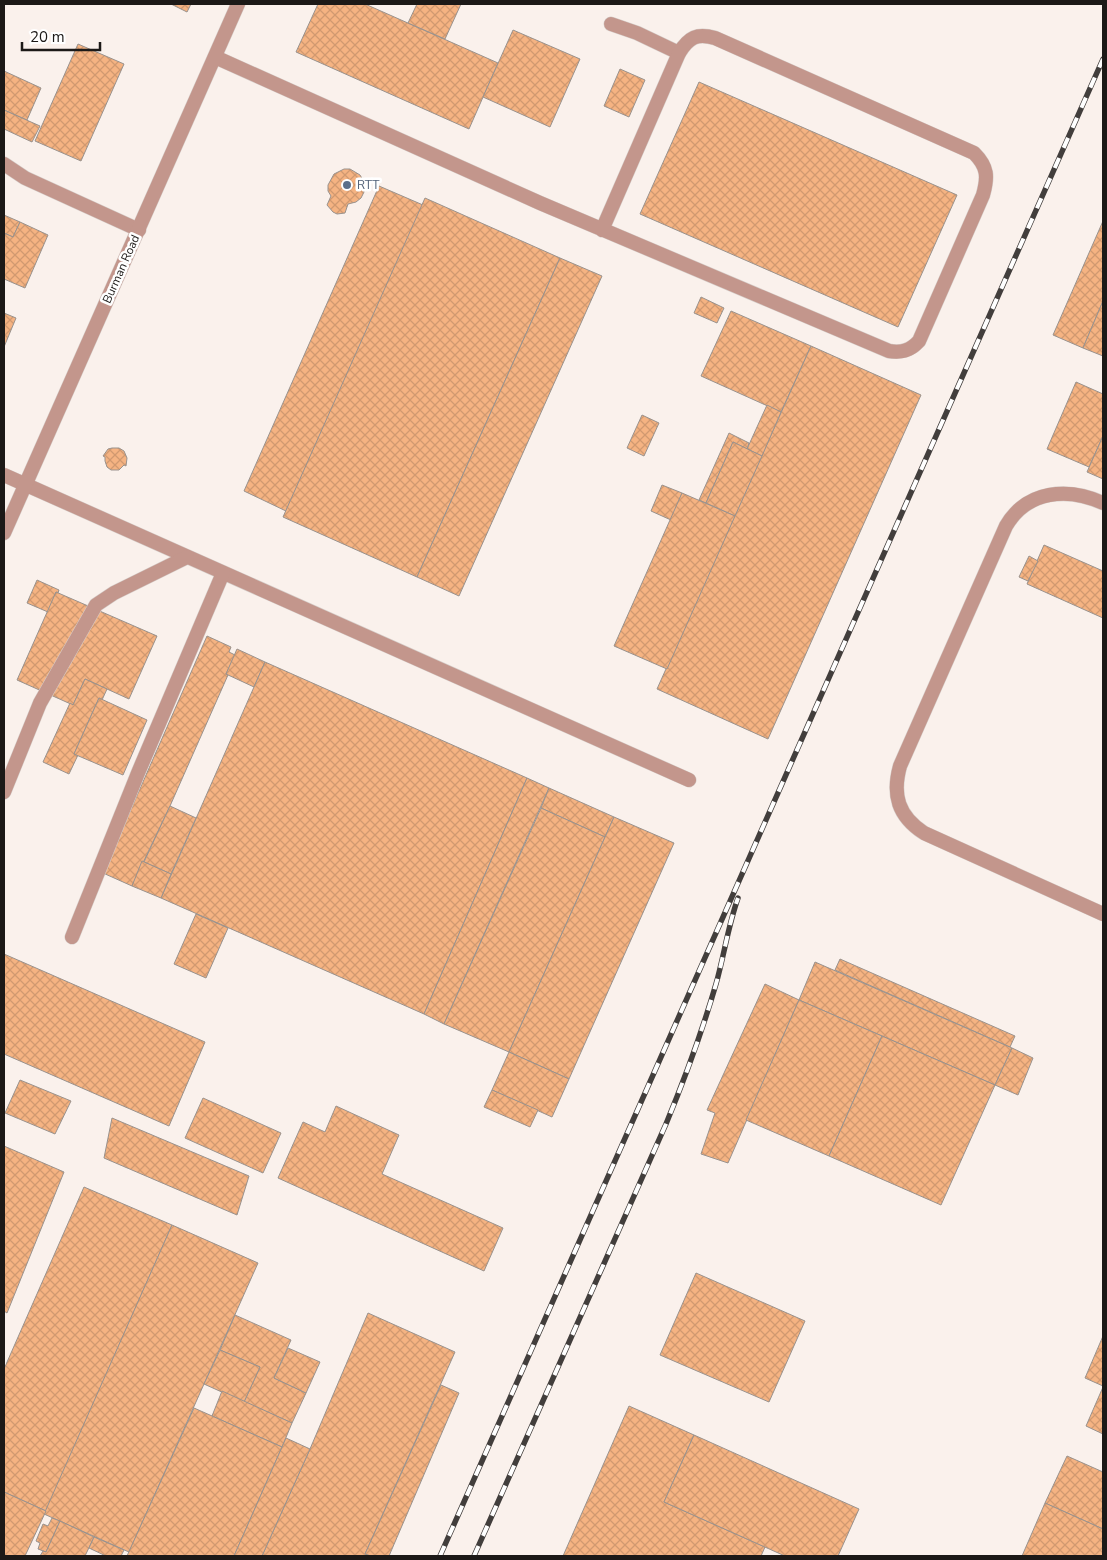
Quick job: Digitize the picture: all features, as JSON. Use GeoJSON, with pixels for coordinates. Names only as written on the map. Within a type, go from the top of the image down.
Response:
{"type":"FeatureCollection","features":[{"type":"Feature","properties":{"kind":"street","name":"Burman Road"},"geometry":{"type":"LineString","coordinates":[[4,533],[238,4]]}},
{"type":"Feature","properties":{"kind":"street"},"geometry":{"type":"LineString","coordinates":[[611,24],[637,33],[679,53]]}},
{"type":"Feature","properties":{"kind":"street"},"geometry":{"type":"LineString","coordinates":[[215,57],[602,230],[889,351],[898,353],[914,347],[919,341],[983,195],[987,174],[983,162],[974,154],[705,35],[693,37],[679,53],[602,230]]}},
{"type":"Feature","properties":{"kind":"street"},"geometry":{"type":"LineString","coordinates":[[4,164],[25,178],[138,230]]}},
{"type":"Feature","properties":{"kind":"street"},"geometry":{"type":"LineString","coordinates":[[4,476],[690,780]]}},
{"type":"Feature","properties":{"kind":"street"},"geometry":{"type":"LineString","coordinates":[[1103,503],[1080,494],[1067,493],[1034,500],[1022,506],[1012,515],[908,748],[896,780],[897,796],[902,812],[912,825],[924,833],[1103,914]]}},
{"type":"Feature","properties":{"kind":"street"},"geometry":{"type":"LineString","coordinates":[[4,792],[40,703],[96,605],[114,593],[187,557]]}},
{"type":"Feature","properties":{"kind":"street"},"geometry":{"type":"LineString","coordinates":[[72,937],[222,573]]}},
{"type":"Feature","properties":{"kind":"building"},"geometry":{"type":"Polygon","coordinates":[[[171,4],[191,4],[187,12],[171,4]]]}},
{"type":"Feature","properties":{"kind":"building"},"geometry":{"type":"Polygon","coordinates":[[[318,4],[365,4],[498,63],[469,129],[296,52],[318,4]]]}},
{"type":"Feature","properties":{"kind":"building"},"geometry":{"type":"Polygon","coordinates":[[[417,4],[461,4],[445,39],[408,23],[417,4]]]}},
{"type":"Feature","properties":{"kind":"building"},"geometry":{"type":"Polygon","coordinates":[[[513,30],[580,59],[550,127],[483,97],[513,30]]]}},
{"type":"Feature","properties":{"kind":"building"},"geometry":{"type":"Polygon","coordinates":[[[78,44],[124,64],[81,161],[35,141],[78,44]]]}},
{"type":"Feature","properties":{"kind":"building"},"geometry":{"type":"Polygon","coordinates":[[[620,69],[645,80],[629,117],[604,106],[620,69]]]}},
{"type":"Feature","properties":{"kind":"building"},"geometry":{"type":"Polygon","coordinates":[[[4,71],[41,88],[27,120],[4,110],[4,71]]]}},
{"type":"Feature","properties":{"kind":"building"},"geometry":{"type":"Polygon","coordinates":[[[699,82],[957,195],[898,327],[640,214],[699,82]]]}},
{"type":"Feature","properties":{"kind":"building"},"geometry":{"type":"Polygon","coordinates":[[[4,110],[40,126],[32,142],[4,129],[4,110]]]}},
{"type":"Feature","properties":{"kind":"building"},"geometry":{"type":"Polygon","coordinates":[[[344,169],[350,169],[360,175],[363,180],[364,192],[356,202],[348,204],[345,213],[337,214],[327,205],[331,196],[328,191],[328,185],[334,174],[344,169]]]}},
{"type":"Feature","properties":{"kind":"building"},"geometry":{"type":"Polygon","coordinates":[[[379,186],[423,205],[286,511],[244,491],[379,186]]]}},
{"type":"Feature","properties":{"kind":"building"},"geometry":{"type":"Polygon","coordinates":[[[425,198],[560,258],[417,577],[283,517],[425,198]]]}},
{"type":"Feature","properties":{"kind":"building"},"geometry":{"type":"Polygon","coordinates":[[[4,215],[20,222],[13,237],[4,233],[4,215]]]}},
{"type":"Feature","properties":{"kind":"building"},"geometry":{"type":"Polygon","coordinates":[[[1103,221],[1103,301],[1083,348],[1053,335],[1103,221]]]}},
{"type":"Feature","properties":{"kind":"building"},"geometry":{"type":"Polygon","coordinates":[[[20,222],[48,235],[25,288],[4,279],[4,233],[13,237],[20,222]]]}},
{"type":"Feature","properties":{"kind":"building"},"geometry":{"type":"Polygon","coordinates":[[[560,258],[602,276],[459,596],[417,577],[560,258]]]}},
{"type":"Feature","properties":{"kind":"building"},"geometry":{"type":"Polygon","coordinates":[[[701,297],[724,308],[717,323],[694,313],[701,297]]]}},
{"type":"Feature","properties":{"kind":"building"},"geometry":{"type":"Polygon","coordinates":[[[1103,301],[1103,356],[1083,348],[1103,301]]]}},
{"type":"Feature","properties":{"kind":"building"},"geometry":{"type":"Polygon","coordinates":[[[731,311],[811,346],[781,412],[701,376],[731,311]]]}},
{"type":"Feature","properties":{"kind":"building"},"geometry":{"type":"Polygon","coordinates":[[[4,313],[16,318],[4,347],[4,313]]]}},
{"type":"Feature","properties":{"kind":"building"},"geometry":{"type":"Polygon","coordinates":[[[811,346],[921,395],[768,739],[657,689],[811,346]]]}},
{"type":"Feature","properties":{"kind":"building"},"geometry":{"type":"Polygon","coordinates":[[[1076,382],[1103,394],[1103,436],[1089,467],[1047,449],[1076,382]]]}},
{"type":"Feature","properties":{"kind":"building"},"geometry":{"type":"Polygon","coordinates":[[[767,405],[781,412],[762,456],[747,449],[767,405]]]}},
{"type":"Feature","properties":{"kind":"building"},"geometry":{"type":"Polygon","coordinates":[[[642,415],[659,423],[644,456],[627,448],[642,415]]]}},
{"type":"Feature","properties":{"kind":"building"},"geometry":{"type":"Polygon","coordinates":[[[729,433],[749,443],[747,449],[733,442],[706,503],[699,500],[729,433]]]}},
{"type":"Feature","properties":{"kind":"building"},"geometry":{"type":"Polygon","coordinates":[[[1103,436],[1103,479],[1087,472],[1103,436]]]}},
{"type":"Feature","properties":{"kind":"building"},"geometry":{"type":"Polygon","coordinates":[[[733,442],[762,456],[735,516],[706,503],[733,442]]]}},
{"type":"Feature","properties":{"kind":"building"},"geometry":{"type":"Polygon","coordinates":[[[119,448],[124,451],[127,458],[126,466],[124,465],[119,470],[111,470],[107,467],[105,457],[103,456],[108,449],[119,448]]]}},
{"type":"Feature","properties":{"kind":"building"},"geometry":{"type":"Polygon","coordinates":[[[662,485],[682,493],[671,520],[651,511],[662,485]]]}},
{"type":"Feature","properties":{"kind":"building"},"geometry":{"type":"Polygon","coordinates":[[[682,493],[735,516],[667,669],[614,646],[682,493]]]}},
{"type":"Feature","properties":{"kind":"building"},"geometry":{"type":"Polygon","coordinates":[[[1044,545],[1103,571],[1103,618],[1027,584],[1044,545]]]}},
{"type":"Feature","properties":{"kind":"building"},"geometry":{"type":"Polygon","coordinates":[[[1029,556],[1038,561],[1028,581],[1019,577],[1029,556]]]}},
{"type":"Feature","properties":{"kind":"building"},"geometry":{"type":"Polygon","coordinates":[[[37,580],[59,590],[58,593],[56,592],[48,612],[27,603],[37,580]]]}},
{"type":"Feature","properties":{"kind":"building"},"geometry":{"type":"Polygon","coordinates":[[[56,592],[157,636],[129,699],[85,679],[73,705],[17,680],[56,592]]]}},
{"type":"Feature","properties":{"kind":"building"},"geometry":{"type":"Polygon","coordinates":[[[207,636],[231,647],[229,652],[235,655],[170,806],[132,886],[103,873],[207,636]]]}},
{"type":"Feature","properties":{"kind":"building"},"geometry":{"type":"Polygon","coordinates":[[[237,649],[265,662],[254,687],[226,674],[237,649]]]}},
{"type":"Feature","properties":{"kind":"building"},"geometry":{"type":"Polygon","coordinates":[[[265,662],[527,778],[424,1014],[161,898],[265,662]]]}},
{"type":"Feature","properties":{"kind":"building"},"geometry":{"type":"Polygon","coordinates":[[[85,679],[107,689],[102,700],[99,698],[74,754],[78,755],[69,774],[43,762],[70,703],[73,705],[85,679]]]}},
{"type":"Feature","properties":{"kind":"building"},"geometry":{"type":"Polygon","coordinates":[[[99,698],[147,720],[123,775],[74,754],[99,698]]]}},
{"type":"Feature","properties":{"kind":"building"},"geometry":{"type":"Polygon","coordinates":[[[527,778],[549,788],[444,1024],[424,1014],[527,778]]]}},
{"type":"Feature","properties":{"kind":"building"},"geometry":{"type":"Polygon","coordinates":[[[549,788],[614,817],[605,837],[541,808],[549,788]]]}},
{"type":"Feature","properties":{"kind":"building"},"geometry":{"type":"Polygon","coordinates":[[[170,806],[196,818],[171,874],[144,862],[170,806]]]}},
{"type":"Feature","properties":{"kind":"building"},"geometry":{"type":"Polygon","coordinates":[[[541,808],[605,837],[509,1052],[444,1024],[541,808]]]}},
{"type":"Feature","properties":{"kind":"building"},"geometry":{"type":"Polygon","coordinates":[[[614,817],[674,843],[569,1079],[509,1052],[614,817]]]}},
{"type":"Feature","properties":{"kind":"building"},"geometry":{"type":"Polygon","coordinates":[[[142,861],[171,874],[161,898],[132,886],[142,861]]]}},
{"type":"Feature","properties":{"kind":"building"},"geometry":{"type":"Polygon","coordinates":[[[196,914],[228,928],[206,978],[174,964],[196,914]]]}},
{"type":"Feature","properties":{"kind":"building"},"geometry":{"type":"Polygon","coordinates":[[[4,954],[205,1042],[169,1126],[4,1054],[4,954]]]}},
{"type":"Feature","properties":{"kind":"building"},"geometry":{"type":"Polygon","coordinates":[[[840,959],[1015,1036],[1010,1047],[835,970],[840,959]]]}},
{"type":"Feature","properties":{"kind":"building"},"geometry":{"type":"Polygon","coordinates":[[[815,962],[1012,1048],[995,1085],[799,1000],[815,962]]]}},
{"type":"Feature","properties":{"kind":"building"},"geometry":{"type":"Polygon","coordinates":[[[765,984],[799,1000],[728,1163],[701,1154],[715,1113],[707,1110],[765,984]]]}},
{"type":"Feature","properties":{"kind":"building"},"geometry":{"type":"Polygon","coordinates":[[[799,1000],[882,1036],[829,1156],[746,1120],[799,1000]]]}},
{"type":"Feature","properties":{"kind":"building"},"geometry":{"type":"Polygon","coordinates":[[[882,1036],[995,1085],[941,1205],[829,1156],[882,1036]]]}},
{"type":"Feature","properties":{"kind":"building"},"geometry":{"type":"Polygon","coordinates":[[[1012,1048],[1033,1058],[1018,1095],[995,1085],[1012,1048]]]}},
{"type":"Feature","properties":{"kind":"building"},"geometry":{"type":"Polygon","coordinates":[[[509,1052],[569,1079],[552,1117],[492,1090],[509,1052]]]}},
{"type":"Feature","properties":{"kind":"building"},"geometry":{"type":"Polygon","coordinates":[[[20,1080],[71,1101],[55,1134],[5,1113],[20,1080]]]}},
{"type":"Feature","properties":{"kind":"building"},"geometry":{"type":"Polygon","coordinates":[[[492,1090],[538,1110],[530,1127],[484,1107],[492,1090]]]}},
{"type":"Feature","properties":{"kind":"building"},"geometry":{"type":"Polygon","coordinates":[[[203,1098],[281,1133],[263,1173],[185,1138],[203,1098]]]}},
{"type":"Feature","properties":{"kind":"building"},"geometry":{"type":"Polygon","coordinates":[[[336,1106],[399,1135],[382,1174],[503,1228],[484,1271],[278,1178],[303,1122],[325,1132],[336,1106]]]}},
{"type":"Feature","properties":{"kind":"building"},"geometry":{"type":"Polygon","coordinates":[[[112,1118],[249,1176],[237,1215],[104,1158],[112,1118]]]}},
{"type":"Feature","properties":{"kind":"building"},"geometry":{"type":"Polygon","coordinates":[[[4,1146],[64,1172],[7,1313],[4,1311],[4,1146]]]}},
{"type":"Feature","properties":{"kind":"building"},"geometry":{"type":"Polygon","coordinates":[[[84,1187],[172,1225],[46,1511],[4,1492],[4,1369],[84,1187]]]}},
{"type":"Feature","properties":{"kind":"building"},"geometry":{"type":"Polygon","coordinates":[[[172,1225],[258,1263],[129,1552],[44,1514],[172,1225]]]}},
{"type":"Feature","properties":{"kind":"building"},"geometry":{"type":"Polygon","coordinates":[[[696,1273],[805,1321],[769,1402],[660,1355],[696,1273]]]}},
{"type":"Feature","properties":{"kind":"building"},"geometry":{"type":"Polygon","coordinates":[[[368,1313],[455,1352],[365,1554],[371,1556],[262,1556],[310,1449],[368,1313]]]}},
{"type":"Feature","properties":{"kind":"building"},"geometry":{"type":"Polygon","coordinates":[[[235,1315],[291,1340],[274,1378],[306,1393],[292,1423],[244,1402],[260,1367],[220,1350],[235,1315]]]}},
{"type":"Feature","properties":{"kind":"building"},"geometry":{"type":"Polygon","coordinates":[[[1103,1336],[1103,1386],[1085,1378],[1103,1336]]]}},
{"type":"Feature","properties":{"kind":"building"},"geometry":{"type":"Polygon","coordinates":[[[288,1348],[320,1362],[306,1393],[274,1378],[288,1348]]]}},
{"type":"Feature","properties":{"kind":"building"},"geometry":{"type":"Polygon","coordinates":[[[220,1350],[260,1367],[244,1402],[204,1384],[220,1350]]]}},
{"type":"Feature","properties":{"kind":"building"},"geometry":{"type":"Polygon","coordinates":[[[441,1385],[459,1393],[389,1556],[365,1554],[441,1385]]]}},
{"type":"Feature","properties":{"kind":"building"},"geometry":{"type":"Polygon","coordinates":[[[1103,1387],[1103,1434],[1086,1426],[1103,1387]]]}},
{"type":"Feature","properties":{"kind":"building"},"geometry":{"type":"Polygon","coordinates":[[[222,1391],[292,1423],[282,1447],[212,1416],[222,1391]]]}},
{"type":"Feature","properties":{"kind":"building"},"geometry":{"type":"Polygon","coordinates":[[[629,1406],[694,1435],[664,1502],[765,1547],[761,1556],[563,1556],[629,1406]]]}},
{"type":"Feature","properties":{"kind":"building"},"geometry":{"type":"Polygon","coordinates":[[[194,1408],[282,1447],[234,1556],[127,1556],[194,1408]]]}},
{"type":"Feature","properties":{"kind":"building"},"geometry":{"type":"Polygon","coordinates":[[[694,1435],[859,1509],[838,1556],[785,1556],[664,1502],[694,1435]]]}},
{"type":"Feature","properties":{"kind":"building"},"geometry":{"type":"Polygon","coordinates":[[[286,1438],[310,1449],[262,1556],[234,1556],[286,1438]]]}},
{"type":"Feature","properties":{"kind":"building"},"geometry":{"type":"Polygon","coordinates":[[[1067,1456],[1103,1472],[1103,1529],[1045,1503],[1067,1456]]]}},
{"type":"Feature","properties":{"kind":"building"},"geometry":{"type":"Polygon","coordinates":[[[4,1492],[46,1511],[25,1556],[4,1556],[4,1492]]]}},
{"type":"Feature","properties":{"kind":"building"},"geometry":{"type":"Polygon","coordinates":[[[1045,1503],[1103,1529],[1103,1556],[1022,1556],[1045,1503]]]}},
{"type":"Feature","properties":{"kind":"building"},"geometry":{"type":"Polygon","coordinates":[[[52,1518],[60,1521],[46,1552],[38,1549],[40,1543],[36,1541],[43,1524],[48,1526],[52,1518]]]}},
{"type":"Feature","properties":{"kind":"building"},"geometry":{"type":"Polygon","coordinates":[[[60,1521],[94,1537],[85,1556],[40,1556],[43,1551],[46,1552],[60,1521]]]}},
{"type":"Feature","properties":{"kind":"building"},"geometry":{"type":"Polygon","coordinates":[[[94,1537],[124,1550],[121,1556],[106,1556],[89,1548],[94,1537]]]}},
{"type":"Feature","properties":{"kind":"railway"},"geometry":{"type":"LineString","coordinates":[[440,1556],[1103,59]]}},
{"type":"Feature","properties":{"kind":"railway"},"geometry":{"type":"LineString","coordinates":[[474,1556],[673,1107],[711,1002],[738,898]]}},
{"type":"Feature","properties":{"kind":"place","name":"RTT"},"geometry":{"type":"Point","coordinates":[347,185]}}]}
